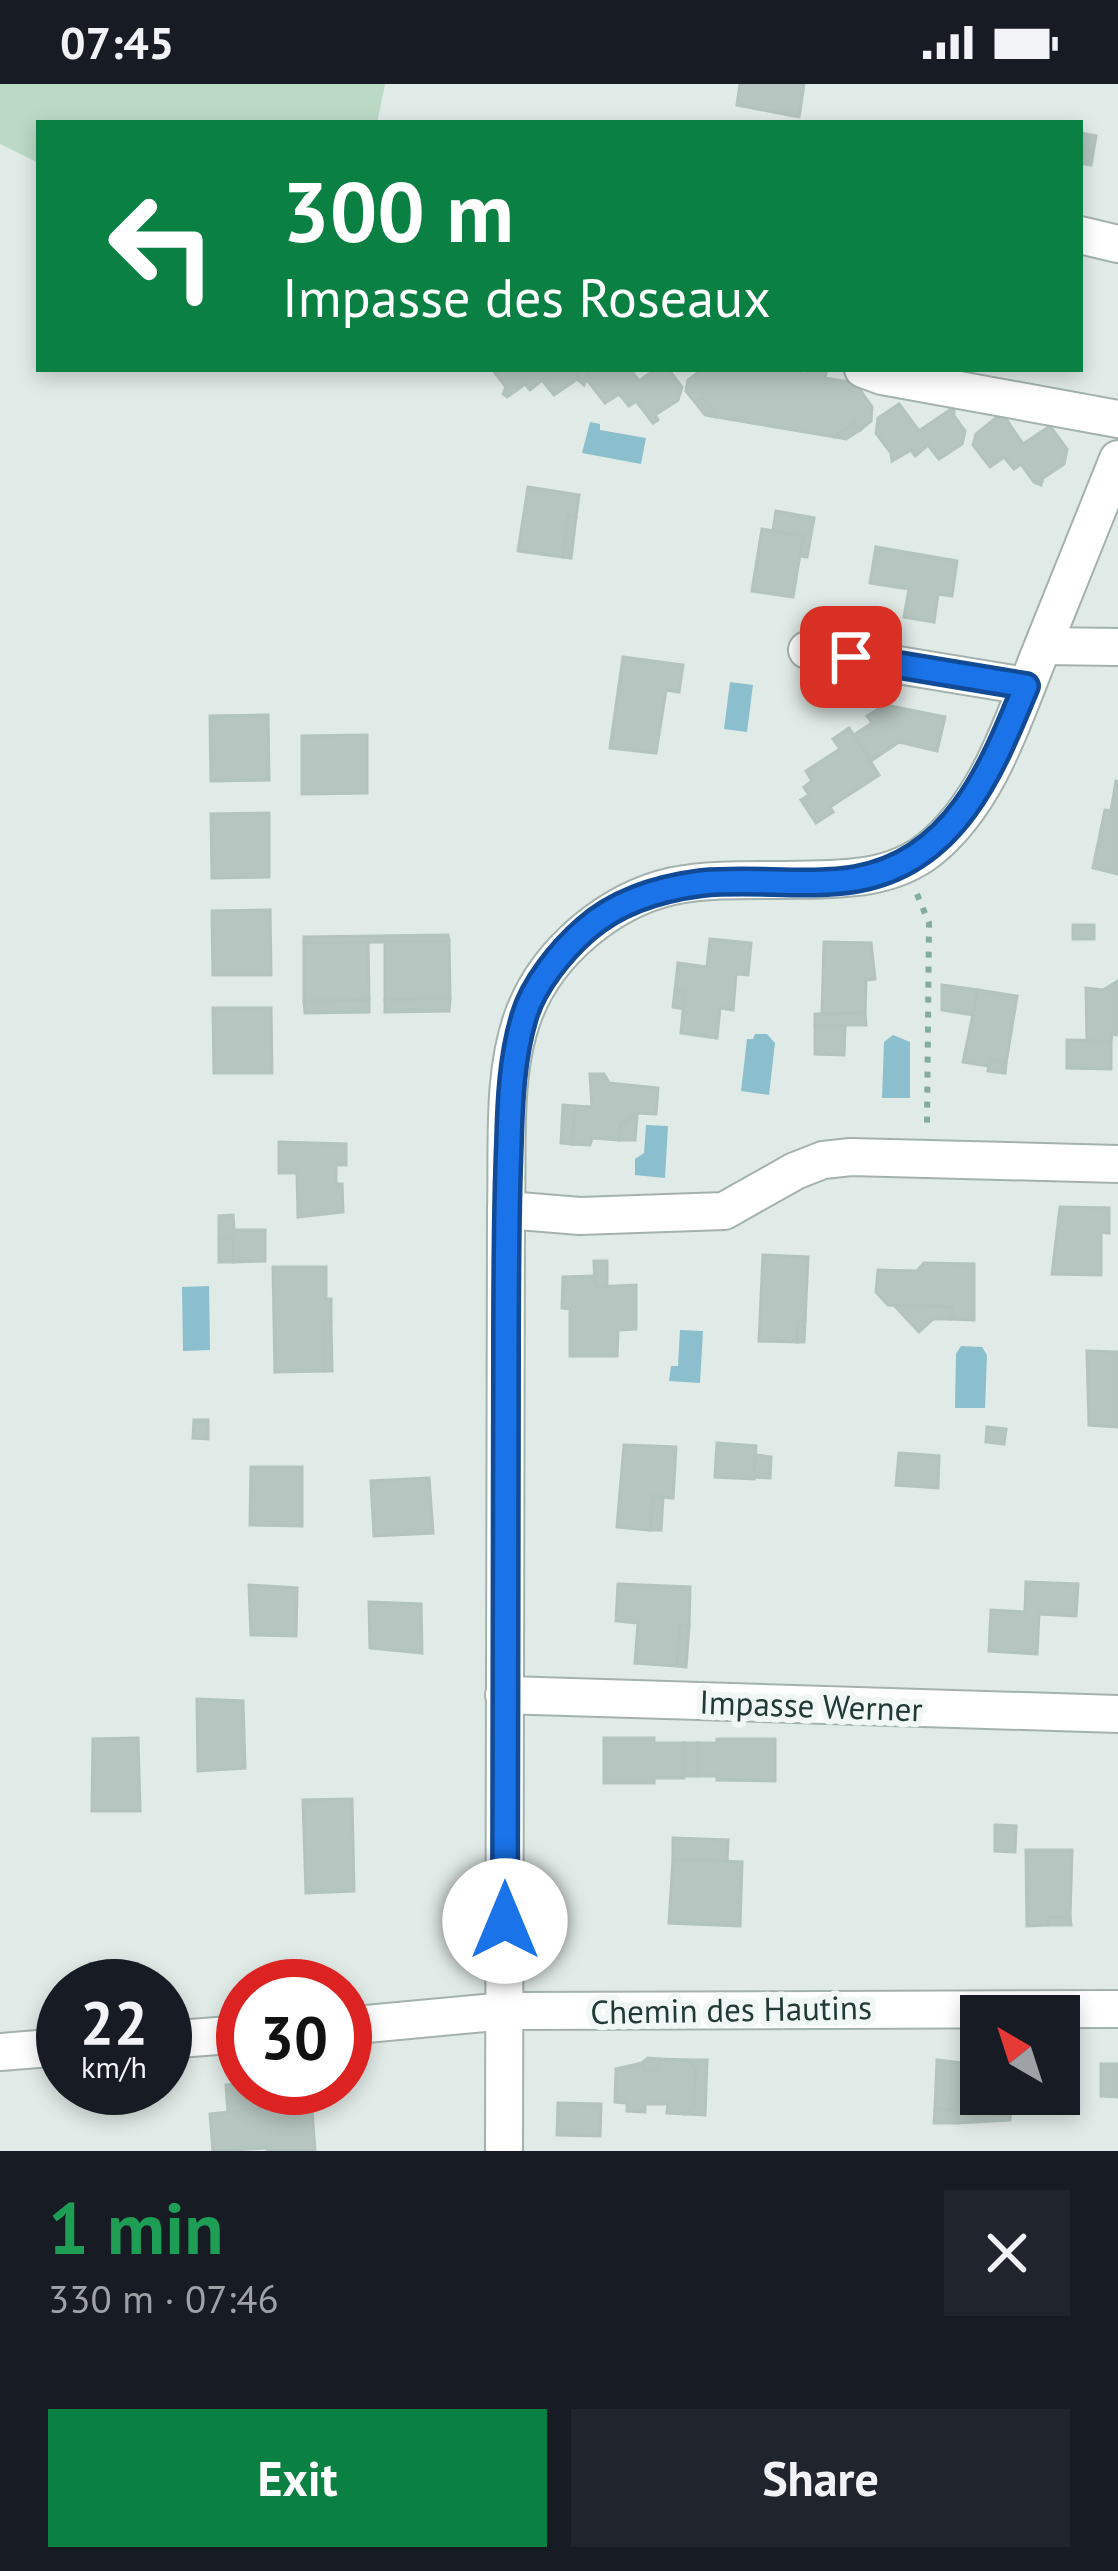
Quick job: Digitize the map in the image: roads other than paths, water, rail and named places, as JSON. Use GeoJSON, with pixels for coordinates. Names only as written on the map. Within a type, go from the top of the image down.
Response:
{"type":"FeatureCollection","features":[{"type":"Feature","properties":{"kind":"street"},"geometry":{"type":"LineString","coordinates":[[1083,237],[1118,244]]}},
{"type":"Feature","properties":{"kind":"street"},"geometry":{"type":"LineString","coordinates":[[871,372],[1118,419]]}},
{"type":"Feature","properties":{"kind":"street"},"geometry":{"type":"LineString","coordinates":[[504,2151],[506,1210],[514,1054],[525,1010],[555,962],[588,927],[628,903],[671,886],[853,879],[896,868],[928,851],[958,821],[1002,745],[1118,459]]}},
{"type":"Feature","properties":{"kind":"street"},"geometry":{"type":"LineString","coordinates":[[1043,646],[1118,647]]}},
{"type":"Feature","properties":{"kind":"street"},"geometry":{"type":"LineString","coordinates":[[807,650],[1026,686]]}},
{"type":"Feature","properties":{"kind":"street"},"geometry":{"type":"LineString","coordinates":[[506,1210],[580,1216],[724,1211],[823,1160],[1118,1164]]}},
{"type":"Feature","properties":{"kind":"street","name":"Impasse Werner"},"geometry":{"type":"LineString","coordinates":[[504,1695],[1118,1714]]}},
{"type":"Feature","properties":{"kind":"street","name":"Chemin des Hautins"},"geometry":{"type":"LineString","coordinates":[[372,2023],[506,2011],[1118,2009]]}},
{"type":"Feature","properties":{"kind":"street"},"geometry":{"type":"LineString","coordinates":[[0,2052],[36,2049]]}},
{"type":"Feature","properties":{"kind":"water"},"geometry":{"type":"Polygon","coordinates":[[[590,422],[600,424],[600,430],[646,438],[641,464],[582,453],[590,422]]]}},
{"type":"Feature","properties":{"kind":"water"},"geometry":{"type":"Polygon","coordinates":[[[730,682],[753,685],[747,732],[724,729],[730,682]]]}},
{"type":"Feature","properties":{"kind":"water"},"geometry":{"type":"Polygon","coordinates":[[[767,1034],[775,1043],[769,1095],[741,1091],[747,1039],[767,1034]]]}},
{"type":"Feature","properties":{"kind":"water"},"geometry":{"type":"Polygon","coordinates":[[[893,1035],[910,1042],[910,1098],[882,1098],[884,1042],[893,1035]]]}},
{"type":"Feature","properties":{"kind":"water"},"geometry":{"type":"Polygon","coordinates":[[[646,1125],[668,1126],[665,1178],[635,1175],[635,1159],[644,1153],[646,1125]]]}},
{"type":"Feature","properties":{"kind":"water"},"geometry":{"type":"Polygon","coordinates":[[[209,1286],[210,1350],[183,1351],[182,1287],[209,1286]]]}},
{"type":"Feature","properties":{"kind":"water"},"geometry":{"type":"Polygon","coordinates":[[[680,1330],[703,1331],[700,1383],[669,1381],[671,1366],[678,1366],[680,1330]]]}},
{"type":"Feature","properties":{"kind":"water"},"geometry":{"type":"Polygon","coordinates":[[[961,1346],[982,1347],[987,1355],[985,1408],[955,1408],[956,1354],[961,1346]]]}}]}
